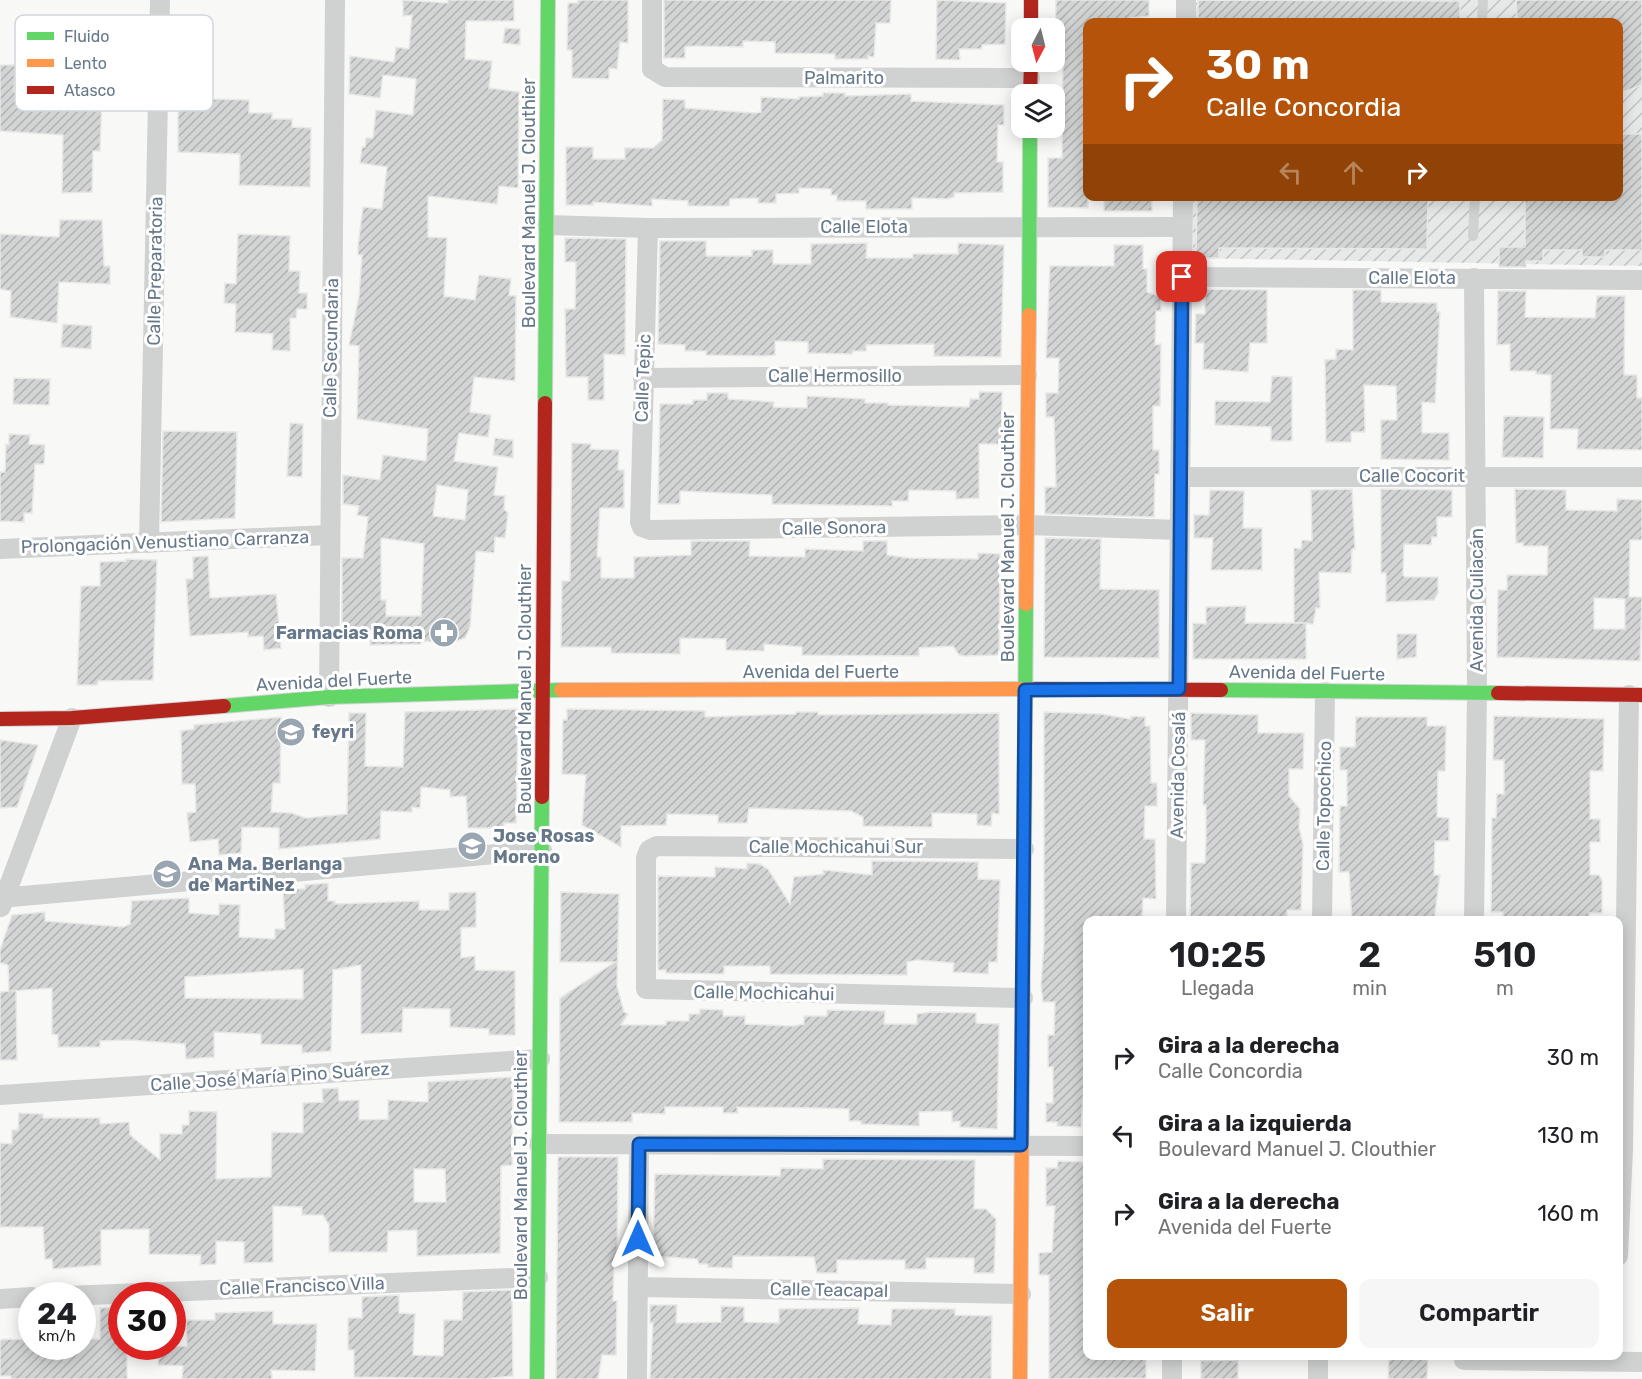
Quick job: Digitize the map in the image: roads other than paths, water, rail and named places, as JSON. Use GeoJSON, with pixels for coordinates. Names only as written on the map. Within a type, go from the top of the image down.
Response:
{"type":"FeatureCollection","features":[{"type":"Feature","properties":{"kind":"main road","name":"Boulevard Manuel J. Clouthier"},"geometry":{"type":"LineString","coordinates":[[537,1379],[548,0]]}},
{"type":"Feature","properties":{"kind":"main road"},"geometry":{"type":"LineString","coordinates":[[1031,0],[1031,18]]}},
{"type":"Feature","properties":{"kind":"main road","name":"Boulevard Manuel J. Clouthier"},"geometry":{"type":"LineString","coordinates":[[1020,1379],[1030,138]]}},
{"type":"Feature","properties":{"kind":"main road","name":"Avenida del Fuerte"},"geometry":{"type":"LineString","coordinates":[[0,719],[72,718],[329,697],[543,690],[1179,689],[1635,695]]}},
{"type":"Feature","properties":{"kind":"street","name":"Calle Preparatoria"},"geometry":{"type":"LineString","coordinates":[[160,0],[160,15]]}},
{"type":"Feature","properties":{"kind":"street","name":"Calle Secundaria"},"geometry":{"type":"LineString","coordinates":[[329,697],[335,0]]}},
{"type":"Feature","properties":{"kind":"street","name":"Palmarito"},"geometry":{"type":"LineString","coordinates":[[652,0],[652,69],[665,77],[1030,78]]}},
{"type":"Feature","properties":{"kind":"street"},"geometry":{"type":"LineString","coordinates":[[1186,0],[1186,18]]}},
{"type":"Feature","properties":{"kind":"street","name":"Calle Preparatoria"},"geometry":{"type":"LineString","coordinates":[[149,543],[158,111]]}},
{"type":"Feature","properties":{"kind":"street","name":"Avenida Cosalá"},"geometry":{"type":"LineString","coordinates":[[1176,916],[1183,201]]}},
{"type":"Feature","properties":{"kind":"street","name":"Calle Elota"},"geometry":{"type":"LineString","coordinates":[[547,225],[648,228],[1182,227]]}},
{"type":"Feature","properties":{"kind":"street","name":"Calle Tepic"},"geometry":{"type":"LineString","coordinates":[[642,527],[640,522],[648,228]]}},
{"type":"Feature","properties":{"kind":"street","name":"Calle Elota"},"geometry":{"type":"LineString","coordinates":[[1182,277],[1642,280]]}},
{"type":"Feature","properties":{"kind":"street","name":"Avenida Culiacán"},"geometry":{"type":"LineString","coordinates":[[1474,278],[1477,476],[1474,916]]}},
{"type":"Feature","properties":{"kind":"street","name":"Calle Hermosillo"},"geometry":{"type":"LineString","coordinates":[[643,378],[1027,375]]}},
{"type":"Feature","properties":{"kind":"street","name":"Calle Cocorit"},"geometry":{"type":"LineString","coordinates":[[1182,477],[1642,477]]}},
{"type":"Feature","properties":{"kind":"street","name":"Calle Sonora"},"geometry":{"type":"LineString","coordinates":[[642,527],[650,530],[1026,525],[1180,530]]}},
{"type":"Feature","properties":{"kind":"street","name":"Prolongación Venustiano Carranza"},"geometry":{"type":"LineString","coordinates":[[0,549],[329,535]]}},
{"type":"Feature","properties":{"kind":"street","name":"Calle Topochico"},"geometry":{"type":"LineString","coordinates":[[1322,916],[1325,692]]}},
{"type":"Feature","properties":{"kind":"street"},"geometry":{"type":"LineString","coordinates":[[1623,1203],[1628,1150],[1635,695]]}},
{"type":"Feature","properties":{"kind":"street"},"geometry":{"type":"LineString","coordinates":[[72,718],[1,902],[542,850]]}},
{"type":"Feature","properties":{"kind":"street","name":"Calle Mochicahui Sur"},"geometry":{"type":"LineString","coordinates":[[649,850],[657,846],[1024,849]]}},
{"type":"Feature","properties":{"kind":"street","name":"Calle Mochicahui"},"geometry":{"type":"LineString","coordinates":[[649,850],[646,858],[646,989],[1023,998]]}},
{"type":"Feature","properties":{"kind":"street","name":"Calle José María Pino Suárez"},"geometry":{"type":"LineString","coordinates":[[0,1095],[540,1059]]}},
{"type":"Feature","properties":{"kind":"street"},"geometry":{"type":"LineString","coordinates":[[539,1144],[1083,1146]]}},
{"type":"Feature","properties":{"kind":"street"},"geometry":{"type":"LineString","coordinates":[[637,1379],[639,1144]]}},
{"type":"Feature","properties":{"kind":"street","name":"Calle Francisco Villa"},"geometry":{"type":"LineString","coordinates":[[96,1295],[538,1277]]}},
{"type":"Feature","properties":{"kind":"street","name":"Calle Teacapal"},"geometry":{"type":"LineString","coordinates":[[638,1287],[1021,1294]]}},
{"type":"Feature","properties":{"kind":"street"},"geometry":{"type":"LineString","coordinates":[[0,1299],[18,1298]]}},
{"type":"Feature","properties":{"kind":"street"},"geometry":{"type":"LineString","coordinates":[[1172,1360],[1172,1379]]}},
{"type":"Feature","properties":{"kind":"street"},"geometry":{"type":"LineString","coordinates":[[1318,1360],[1318,1379]]}},
{"type":"Feature","properties":{"kind":"street"},"geometry":{"type":"LineString","coordinates":[[1464,1365],[1590,1360]]}},
{"type":"Feature","properties":{"kind":"street"},"geometry":{"type":"LineString","coordinates":[[1623,1360],[1642,1362]]}},
{"type":"Feature","properties":{"kind":"lane"},"geometry":{"type":"LineString","coordinates":[[1482,18],[1483,0]]}},
{"type":"Feature","properties":{"kind":"lane"},"geometry":{"type":"LineString","coordinates":[[1473,236],[1475,201]]}},
{"type":"Feature","properties":{"kind":"place","name":"Farmacias Roma"},"geometry":{"type":"Point","coordinates":[444,633]}},
{"type":"Feature","properties":{"kind":"place","name":"feyri"},"geometry":{"type":"Point","coordinates":[291,732]}},
{"type":"Feature","properties":{"kind":"place","name":"Jose Rosas Moreno"},"geometry":{"type":"Point","coordinates":[472,846]}},
{"type":"Feature","properties":{"kind":"place","name":"Ana Ma. Berlanga de MartiNez"},"geometry":{"type":"Point","coordinates":[167,874]}}]}
